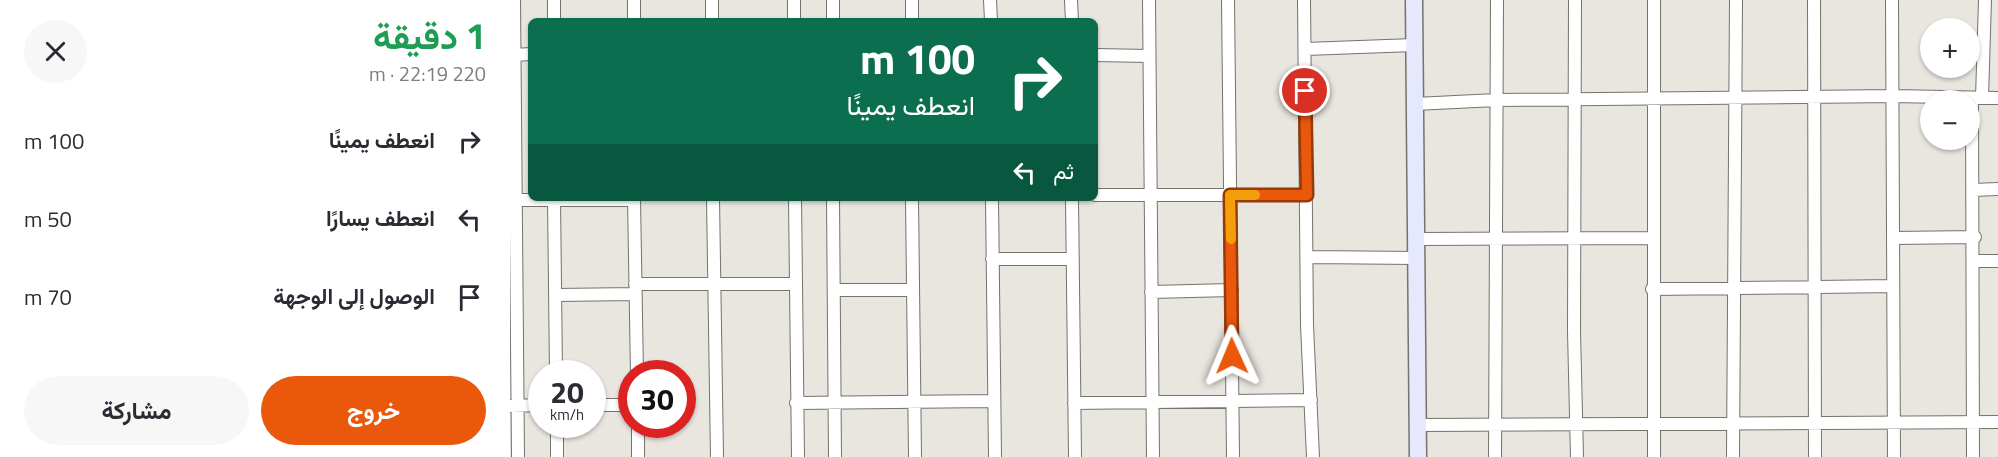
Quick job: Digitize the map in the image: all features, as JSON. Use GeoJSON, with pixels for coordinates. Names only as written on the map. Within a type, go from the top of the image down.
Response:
{"type":"FeatureCollection","features":[{"type":"Feature","properties":{"kind":"main road"},"geometry":{"type":"LineString","coordinates":[[1414,0],[1418,457]]}},
{"type":"Feature","properties":{"kind":"street"},"geometry":{"type":"LineString","coordinates":[[514,0],[513,406],[518,457]]}},
{"type":"Feature","properties":{"kind":"street"},"geometry":{"type":"LineString","coordinates":[[554,0],[554,18]]}},
{"type":"Feature","properties":{"kind":"street"},"geometry":{"type":"LineString","coordinates":[[634,0],[634,18]]}},
{"type":"Feature","properties":{"kind":"street"},"geometry":{"type":"LineString","coordinates":[[712,0],[712,18]]}},
{"type":"Feature","properties":{"kind":"street"},"geometry":{"type":"LineString","coordinates":[[794,0],[794,18]]}},
{"type":"Feature","properties":{"kind":"street"},"geometry":{"type":"LineString","coordinates":[[833,0],[833,18]]}},
{"type":"Feature","properties":{"kind":"street"},"geometry":{"type":"LineString","coordinates":[[912,0],[912,18]]}},
{"type":"Feature","properties":{"kind":"street"},"geometry":{"type":"LineString","coordinates":[[990,0],[991,18]]}},
{"type":"Feature","properties":{"kind":"street"},"geometry":{"type":"LineString","coordinates":[[1071,0],[1072,18]]}},
{"type":"Feature","properties":{"kind":"street"},"geometry":{"type":"LineString","coordinates":[[1149,0],[1153,457]]}},
{"type":"Feature","properties":{"kind":"street"},"geometry":{"type":"LineString","coordinates":[[1228,0],[1233,457]]}},
{"type":"Feature","properties":{"kind":"street"},"geometry":{"type":"LineString","coordinates":[[1304,0],[1313,457]]}},
{"type":"Feature","properties":{"kind":"street"},"geometry":{"type":"LineString","coordinates":[[1495,457],[1497,0]]}},
{"type":"Feature","properties":{"kind":"street"},"geometry":{"type":"LineString","coordinates":[[1575,0],[1576,457]]}},
{"type":"Feature","properties":{"kind":"street"},"geometry":{"type":"LineString","coordinates":[[1654,0],[1652,289],[1654,457]]}},
{"type":"Feature","properties":{"kind":"street"},"geometry":{"type":"LineString","coordinates":[[1733,457],[1736,0]]}},
{"type":"Feature","properties":{"kind":"street"},"geometry":{"type":"LineString","coordinates":[[1814,0],[1815,457]]}},
{"type":"Feature","properties":{"kind":"street"},"geometry":{"type":"LineString","coordinates":[[1892,0],[1894,457]]}},
{"type":"Feature","properties":{"kind":"street"},"geometry":{"type":"LineString","coordinates":[[1978,90],[1985,0]]}},
{"type":"Feature","properties":{"kind":"street"},"geometry":{"type":"LineString","coordinates":[[1985,17],[1998,17]]}},
{"type":"Feature","properties":{"kind":"street"},"geometry":{"type":"LineString","coordinates":[[1305,50],[1414,45]]}},
{"type":"Feature","properties":{"kind":"street"},"geometry":{"type":"LineString","coordinates":[[515,55],[528,54]]}},
{"type":"Feature","properties":{"kind":"street"},"geometry":{"type":"LineString","coordinates":[[1098,55],[1149,56]]}},
{"type":"Feature","properties":{"kind":"street"},"geometry":{"type":"LineString","coordinates":[[1415,104],[1496,100],[1920,97]]}},
{"type":"Feature","properties":{"kind":"street"},"geometry":{"type":"LineString","coordinates":[[1980,98],[1998,98]]}},
{"type":"Feature","properties":{"kind":"street"},"geometry":{"type":"LineString","coordinates":[[1973,457],[1975,150]]}},
{"type":"Feature","properties":{"kind":"street"},"geometry":{"type":"LineString","coordinates":[[1973,190],[1998,189]]}},
{"type":"Feature","properties":{"kind":"street"},"geometry":{"type":"LineString","coordinates":[[1098,195],[1307,195]]}},
{"type":"Feature","properties":{"kind":"street"},"geometry":{"type":"LineString","coordinates":[[513,200],[528,200]]}},
{"type":"Feature","properties":{"kind":"street"},"geometry":{"type":"LineString","coordinates":[[554,201],[556,360]]}},
{"type":"Feature","properties":{"kind":"street"},"geometry":{"type":"LineString","coordinates":[[633,201],[637,360]]}},
{"type":"Feature","properties":{"kind":"street"},"geometry":{"type":"LineString","coordinates":[[713,201],[717,457]]}},
{"type":"Feature","properties":{"kind":"street"},"geometry":{"type":"LineString","coordinates":[[795,201],[798,457]]}},
{"type":"Feature","properties":{"kind":"street"},"geometry":{"type":"LineString","coordinates":[[833,201],[836,457]]}},
{"type":"Feature","properties":{"kind":"street"},"geometry":{"type":"LineString","coordinates":[[912,201],[915,457]]}},
{"type":"Feature","properties":{"kind":"street"},"geometry":{"type":"LineString","coordinates":[[992,201],[994,457]]}},
{"type":"Feature","properties":{"kind":"street"},"geometry":{"type":"LineString","coordinates":[[1072,201],[1075,457]]}},
{"type":"Feature","properties":{"kind":"street"},"geometry":{"type":"LineString","coordinates":[[1894,238],[1975,237]]}},
{"type":"Feature","properties":{"kind":"street"},"geometry":{"type":"LineString","coordinates":[[1417,239],[1653,238]]}},
{"type":"Feature","properties":{"kind":"street"},"geometry":{"type":"LineString","coordinates":[[1308,257],[1417,258]]}},
{"type":"Feature","properties":{"kind":"street"},"geometry":{"type":"LineString","coordinates":[[992,259],[1073,259]]}},
{"type":"Feature","properties":{"kind":"street"},"geometry":{"type":"LineString","coordinates":[[1975,261],[1998,261]]}},
{"type":"Feature","properties":{"kind":"street"},"geometry":{"type":"LineString","coordinates":[[556,295],[714,285],[795,284]]}},
{"type":"Feature","properties":{"kind":"street"},"geometry":{"type":"LineString","coordinates":[[1652,289],[1893,286]]}},
{"type":"Feature","properties":{"kind":"street"},"geometry":{"type":"LineString","coordinates":[[835,290],[913,290]]}},
{"type":"Feature","properties":{"kind":"street"},"geometry":{"type":"LineString","coordinates":[[1151,292],[1232,290]]}},
{"type":"Feature","properties":{"kind":"street"},"geometry":{"type":"LineString","coordinates":[[1074,403],[1311,400]]}},
{"type":"Feature","properties":{"kind":"street"},"geometry":{"type":"LineString","coordinates":[[796,404],[993,401]]}},
{"type":"Feature","properties":{"kind":"street"},"geometry":{"type":"LineString","coordinates":[[513,406],[528,405]]}},
{"type":"Feature","properties":{"kind":"street"},"geometry":{"type":"LineString","coordinates":[[1417,425],[1998,422]]}},
{"type":"Feature","properties":{"kind":"street"},"geometry":{"type":"LineString","coordinates":[[557,438],[557,457]]}},
{"type":"Feature","properties":{"kind":"street"},"geometry":{"type":"LineString","coordinates":[[638,438],[638,457]]}},
{"type":"Feature","properties":{"kind":"slow traffic"},"geometry":{"type":"LineString","coordinates":[[1231,239],[1230,195],[1255,195]]}},
{"type":"Feature","properties":{"kind":"route"},"geometry":{"type":"LineString","coordinates":[[1232,356],[1230,195],[1307,195],[1305,91]]}}]}
